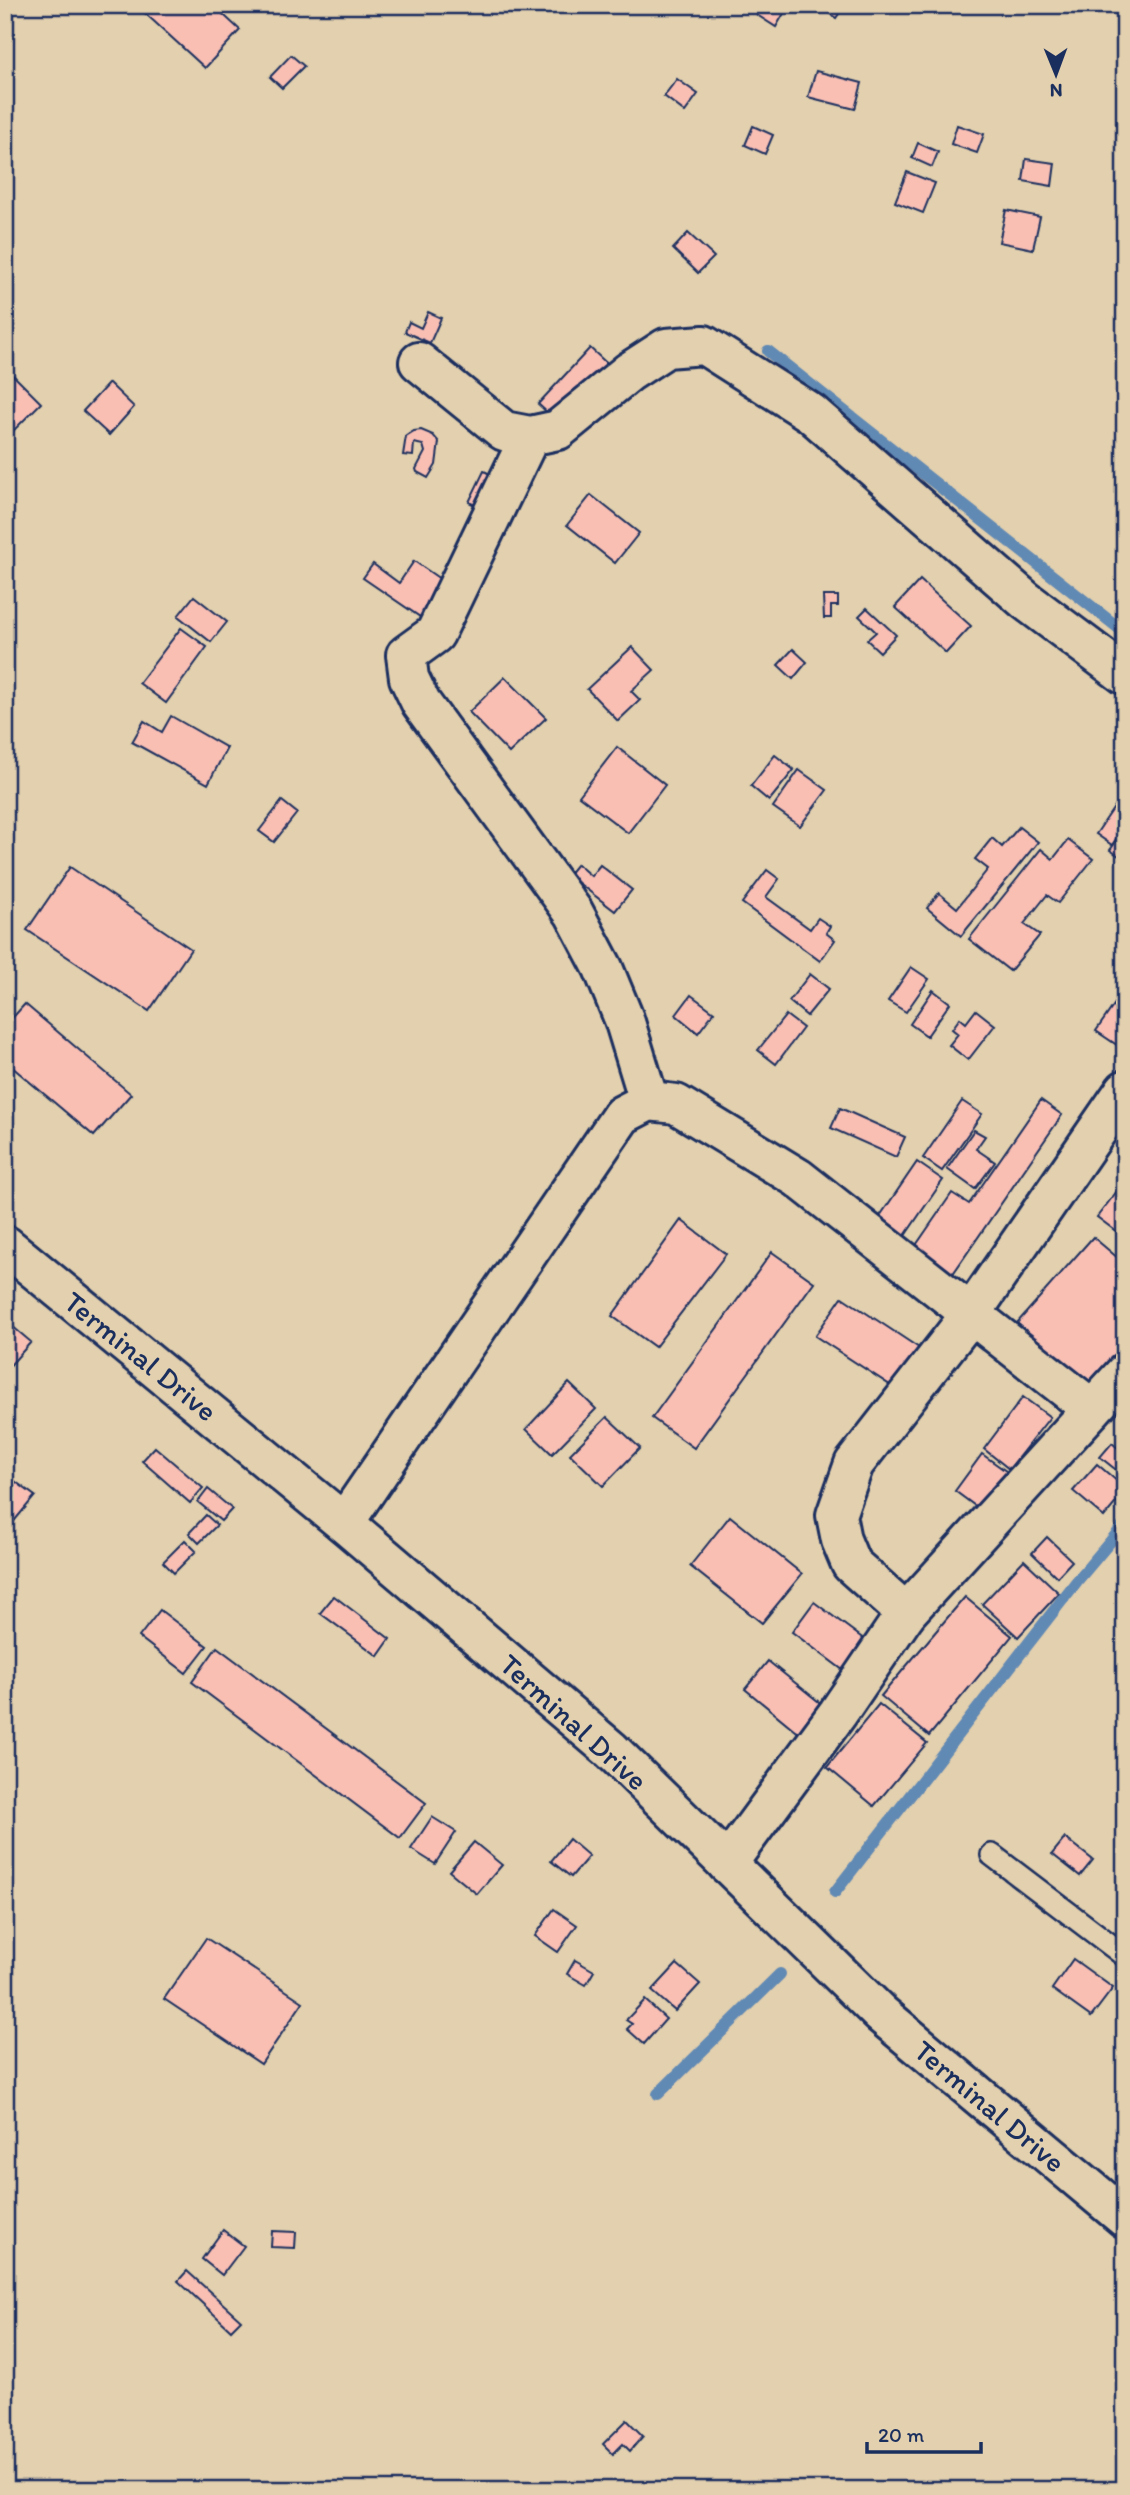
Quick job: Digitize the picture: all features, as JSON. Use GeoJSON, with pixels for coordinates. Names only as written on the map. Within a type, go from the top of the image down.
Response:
{"type":"FeatureCollection","features":[{"type":"Feature","properties":{"kind":"street"},"geometry":{"type":"LineString","coordinates":[[419,362],[504,431],[530,436],[558,430],[629,372],[666,348],[704,345],[811,413],[1025,600],[1125,675]]}},
{"type":"Feature","properties":{"kind":"street"},"geometry":{"type":"LineString","coordinates":[[530,436],[435,634],[406,655],[409,678],[421,703],[574,913],[603,968],[624,1019],[649,1101]]}},
{"type":"Feature","properties":{"kind":"street"},"geometry":{"type":"LineString","coordinates":[[906,1613],[851,1564],[841,1540],[836,1515],[855,1464],[971,1314],[1125,1090]]}},
{"type":"Feature","properties":{"kind":"street"},"geometry":{"type":"LineString","coordinates":[[344,1523],[622,1115],[649,1101],[676,1104],[798,1178],[1092,1409]]}},
{"type":"Feature","properties":{"kind":"street","name":"Terminal Drive"},"geometry":{"type":"LineString","coordinates":[[5,1245],[344,1523],[611,1750],[881,2014],[1125,2218]]}},
{"type":"Feature","properties":{"kind":"street"},"geometry":{"type":"LineString","coordinates":[[727,1864],[838,1713],[906,1613],[1125,1373]]}},
{"type":"Feature","properties":{"kind":"lane"},"geometry":{"type":"LineString","coordinates":[[992,1856],[1125,1956]]}},
{"type":"Feature","properties":{"kind":"building"},"geometry":{"type":"Polygon","coordinates":[[[136,5],[213,5],[240,30],[205,68],[136,5]]]}},
{"type":"Feature","properties":{"kind":"building"},"geometry":{"type":"Polygon","coordinates":[[[763,5],[782,5],[787,8],[776,27],[757,15],[763,5]]]}},
{"type":"Feature","properties":{"kind":"building"},"geometry":{"type":"Polygon","coordinates":[[[845,5],[836,18],[821,7],[845,5]]]}},
{"type":"Feature","properties":{"kind":"building"},"geometry":{"type":"Polygon","coordinates":[[[291,55],[304,66],[282,88],[270,77],[291,55]]]}},
{"type":"Feature","properties":{"kind":"building"},"geometry":{"type":"Polygon","coordinates":[[[816,71],[862,83],[855,109],[808,97],[816,71]]]}},
{"type":"Feature","properties":{"kind":"building"},"geometry":{"type":"Polygon","coordinates":[[[677,79],[698,94],[685,112],[664,96],[677,79]]]}},
{"type":"Feature","properties":{"kind":"building"},"geometry":{"type":"Polygon","coordinates":[[[957,125],[984,134],[977,153],[951,144],[957,125]]]}},
{"type":"Feature","properties":{"kind":"building"},"geometry":{"type":"Polygon","coordinates":[[[753,126],[773,135],[765,154],[745,145],[753,126]]]}},
{"type":"Feature","properties":{"kind":"building"},"geometry":{"type":"Polygon","coordinates":[[[918,143],[938,152],[932,167],[912,158],[918,143]]]}},
{"type":"Feature","properties":{"kind":"building"},"geometry":{"type":"Polygon","coordinates":[[[1026,159],[1055,163],[1052,186],[1023,181],[1026,159]]]}},
{"type":"Feature","properties":{"kind":"building"},"geometry":{"type":"Polygon","coordinates":[[[907,172],[935,183],[923,213],[895,202],[907,172]]]}},
{"type":"Feature","properties":{"kind":"building"},"geometry":{"type":"Polygon","coordinates":[[[1006,210],[1040,217],[1033,249],[999,242],[1006,210]]]}},
{"type":"Feature","properties":{"kind":"building"},"geometry":{"type":"Polygon","coordinates":[[[688,233],[714,257],[698,273],[673,249],[688,233]]]}},
{"type":"Feature","properties":{"kind":"building"},"geometry":{"type":"Polygon","coordinates":[[[428,312],[441,318],[430,343],[405,332],[409,322],[421,328],[428,312]]]}},
{"type":"Feature","properties":{"kind":"building"},"geometry":{"type":"Polygon","coordinates":[[[590,348],[613,369],[561,425],[538,404],[590,348]]]}},
{"type":"Feature","properties":{"kind":"building"},"geometry":{"type":"Polygon","coordinates":[[[13,375],[41,403],[5,439],[5,383],[13,375]]]}},
{"type":"Feature","properties":{"kind":"building"},"geometry":{"type":"Polygon","coordinates":[[[109,383],[134,407],[109,435],[83,411],[109,383]]]}},
{"type":"Feature","properties":{"kind":"building"},"geometry":{"type":"Polygon","coordinates":[[[421,430],[433,435],[439,442],[436,465],[428,478],[416,469],[425,452],[423,445],[414,443],[413,456],[403,455],[406,436],[421,430]]]}},
{"type":"Feature","properties":{"kind":"building"},"geometry":{"type":"Polygon","coordinates":[[[484,471],[500,479],[484,510],[469,502],[484,471]]]}},
{"type":"Feature","properties":{"kind":"building"},"geometry":{"type":"Polygon","coordinates":[[[591,495],[639,533],[615,563],[567,525],[591,495]]]}},
{"type":"Feature","properties":{"kind":"building"},"geometry":{"type":"Polygon","coordinates":[[[414,561],[450,586],[426,621],[363,578],[373,564],[399,583],[414,561]]]}},
{"type":"Feature","properties":{"kind":"building"},"geometry":{"type":"Polygon","coordinates":[[[920,580],[971,626],[946,653],[895,607],[920,580]]]}},
{"type":"Feature","properties":{"kind":"building"},"geometry":{"type":"Polygon","coordinates":[[[194,596],[227,622],[211,642],[178,616],[194,596]]]}},
{"type":"Feature","properties":{"kind":"building"},"geometry":{"type":"Polygon","coordinates":[[[823,596],[838,596],[838,606],[831,606],[831,618],[824,618],[823,596]]]}},
{"type":"Feature","properties":{"kind":"building"},"geometry":{"type":"Polygon","coordinates":[[[867,608],[896,635],[880,652],[867,640],[876,632],[859,616],[867,608]]]}},
{"type":"Feature","properties":{"kind":"building"},"geometry":{"type":"Polygon","coordinates":[[[181,628],[207,647],[166,703],[139,683],[181,628]]]}},
{"type":"Feature","properties":{"kind":"building"},"geometry":{"type":"Polygon","coordinates":[[[632,647],[654,670],[631,691],[640,700],[618,721],[587,689],[632,647]]]}},
{"type":"Feature","properties":{"kind":"building"},"geometry":{"type":"Polygon","coordinates":[[[793,649],[807,662],[793,679],[778,665],[793,649]]]}},
{"type":"Feature","properties":{"kind":"building"},"geometry":{"type":"Polygon","coordinates":[[[505,677],[546,718],[509,753],[469,712],[505,677]]]}},
{"type":"Feature","properties":{"kind":"building"},"geometry":{"type":"Polygon","coordinates":[[[171,716],[227,748],[208,784],[132,742],[144,721],[162,732],[171,716]]]}},
{"type":"Feature","properties":{"kind":"building"},"geometry":{"type":"Polygon","coordinates":[[[617,747],[665,785],[628,833],[579,796],[617,747]]]}},
{"type":"Feature","properties":{"kind":"building"},"geometry":{"type":"Polygon","coordinates":[[[775,755],[794,770],[769,801],[751,786],[775,755]]]}},
{"type":"Feature","properties":{"kind":"building"},"geometry":{"type":"Polygon","coordinates":[[[799,770],[827,790],[800,826],[773,807],[799,770]]]}},
{"type":"Feature","properties":{"kind":"building"},"geometry":{"type":"Polygon","coordinates":[[[282,801],[297,813],[274,842],[259,831],[282,801]]]}},
{"type":"Feature","properties":{"kind":"building"},"geometry":{"type":"Polygon","coordinates":[[[1115,806],[1125,812],[1125,825],[1112,845],[1096,834],[1115,806]]]}},
{"type":"Feature","properties":{"kind":"building"},"geometry":{"type":"Polygon","coordinates":[[[1019,827],[1038,842],[961,936],[927,908],[939,893],[957,908],[988,869],[975,859],[992,838],[1002,847],[1019,827]]]}},
{"type":"Feature","properties":{"kind":"building"},"geometry":{"type":"Polygon","coordinates":[[[1125,830],[1125,860],[1110,850],[1125,830]]]}},
{"type":"Feature","properties":{"kind":"building"},"geometry":{"type":"Polygon","coordinates":[[[1068,840],[1093,859],[1058,903],[1047,895],[1024,924],[1040,935],[1010,971],[969,939],[1041,849],[1053,859],[1068,840]]]}},
{"type":"Feature","properties":{"kind":"building"},"geometry":{"type":"Polygon","coordinates":[[[577,864],[591,876],[600,865],[632,890],[615,911],[568,875],[577,864]]]}},
{"type":"Feature","properties":{"kind":"building"},"geometry":{"type":"Polygon","coordinates":[[[70,867],[191,949],[149,1011],[27,930],[70,867]]]}},
{"type":"Feature","properties":{"kind":"building"},"geometry":{"type":"Polygon","coordinates":[[[767,870],[779,879],[766,897],[810,929],[818,918],[830,926],[826,933],[835,940],[820,961],[742,903],[767,870]]]}},
{"type":"Feature","properties":{"kind":"building"},"geometry":{"type":"Polygon","coordinates":[[[911,967],[929,979],[906,1012],[888,1001],[911,967]]]}},
{"type":"Feature","properties":{"kind":"building"},"geometry":{"type":"Polygon","coordinates":[[[810,974],[829,989],[807,1016],[789,1001],[810,974]]]}},
{"type":"Feature","properties":{"kind":"building"},"geometry":{"type":"Polygon","coordinates":[[[1125,989],[1125,1046],[1123,1049],[1096,1031],[1125,989]]]}},
{"type":"Feature","properties":{"kind":"building"},"geometry":{"type":"Polygon","coordinates":[[[933,990],[950,1003],[927,1036],[910,1024],[933,990]]]}},
{"type":"Feature","properties":{"kind":"building"},"geometry":{"type":"Polygon","coordinates":[[[691,995],[714,1012],[698,1033],[676,1015],[691,995]]]}},
{"type":"Feature","properties":{"kind":"building"},"geometry":{"type":"Polygon","coordinates":[[[25,1004],[131,1094],[94,1136],[5,1061],[5,1026],[25,1004]]]}},
{"type":"Feature","properties":{"kind":"building"},"geometry":{"type":"Polygon","coordinates":[[[976,1010],[995,1025],[968,1060],[949,1045],[958,1034],[952,1029],[960,1018],[966,1023],[976,1010]]]}},
{"type":"Feature","properties":{"kind":"building"},"geometry":{"type":"Polygon","coordinates":[[[786,1015],[803,1028],[776,1064],[758,1050],[786,1015]]]}},
{"type":"Feature","properties":{"kind":"building"},"geometry":{"type":"Polygon","coordinates":[[[1041,1100],[1062,1115],[950,1278],[912,1251],[952,1193],[969,1204],[1041,1100]]]}},
{"type":"Feature","properties":{"kind":"building"},"geometry":{"type":"Polygon","coordinates":[[[962,1101],[982,1114],[942,1171],[923,1158],[962,1101]]]}},
{"type":"Feature","properties":{"kind":"building"},"geometry":{"type":"Polygon","coordinates":[[[840,1108],[905,1137],[896,1157],[831,1128],[840,1108]]]}},
{"type":"Feature","properties":{"kind":"building"},"geometry":{"type":"Polygon","coordinates":[[[974,1130],[985,1136],[976,1149],[995,1162],[975,1189],[947,1169],[974,1130]]]}},
{"type":"Feature","properties":{"kind":"building"},"geometry":{"type":"Polygon","coordinates":[[[917,1162],[943,1180],[904,1237],[878,1219],[917,1162]]]}},
{"type":"Feature","properties":{"kind":"building"},"geometry":{"type":"Polygon","coordinates":[[[1125,1181],[1125,1238],[1097,1217],[1125,1181]]]}},
{"type":"Feature","properties":{"kind":"building"},"geometry":{"type":"Polygon","coordinates":[[[681,1220],[726,1254],[655,1347],[612,1316],[681,1220]]]}},
{"type":"Feature","properties":{"kind":"building"},"geometry":{"type":"Polygon","coordinates":[[[1093,1237],[1125,1264],[1125,1346],[1089,1387],[1017,1323],[1093,1237]]]}},
{"type":"Feature","properties":{"kind":"building"},"geometry":{"type":"Polygon","coordinates":[[[772,1252],[814,1282],[694,1448],[652,1418],[772,1252]]]}},
{"type":"Feature","properties":{"kind":"building"},"geometry":{"type":"Polygon","coordinates":[[[842,1297],[919,1348],[893,1387],[815,1336],[842,1297]]]}},
{"type":"Feature","properties":{"kind":"building"},"geometry":{"type":"Polygon","coordinates":[[[5,1320],[31,1342],[6,1370],[5,1369],[5,1320]]]}},
{"type":"Feature","properties":{"kind":"building"},"geometry":{"type":"Polygon","coordinates":[[[569,1383],[596,1409],[552,1454],[526,1429],[569,1383]]]}},
{"type":"Feature","properties":{"kind":"building"},"geometry":{"type":"Polygon","coordinates":[[[1023,1397],[1050,1417],[1009,1469],[984,1449],[1023,1397]]]}},
{"type":"Feature","properties":{"kind":"building"},"geometry":{"type":"Polygon","coordinates":[[[607,1417],[640,1448],[603,1486],[570,1454],[607,1417]]]}},
{"type":"Feature","properties":{"kind":"building"},"geometry":{"type":"Polygon","coordinates":[[[1112,1443],[1125,1454],[1125,1477],[1100,1457],[1112,1443]]]}},
{"type":"Feature","properties":{"kind":"building"},"geometry":{"type":"Polygon","coordinates":[[[155,1447],[203,1488],[190,1503],[142,1461],[155,1447]]]}},
{"type":"Feature","properties":{"kind":"building"},"geometry":{"type":"Polygon","coordinates":[[[982,1454],[1010,1474],[982,1511],[955,1491],[982,1454]]]}},
{"type":"Feature","properties":{"kind":"building"},"geometry":{"type":"Polygon","coordinates":[[[1097,1464],[1125,1488],[1125,1492],[1104,1517],[1073,1491],[1097,1464]]]}},
{"type":"Feature","properties":{"kind":"building"},"geometry":{"type":"Polygon","coordinates":[[[5,1474],[35,1496],[10,1526],[5,1522],[5,1474]]]}},
{"type":"Feature","properties":{"kind":"building"},"geometry":{"type":"Polygon","coordinates":[[[208,1489],[232,1509],[221,1521],[198,1502],[208,1489]]]}},
{"type":"Feature","properties":{"kind":"building"},"geometry":{"type":"Polygon","coordinates":[[[206,1515],[217,1525],[199,1543],[189,1533],[206,1515]]]}},
{"type":"Feature","properties":{"kind":"building"},"geometry":{"type":"Polygon","coordinates":[[[730,1516],[802,1574],[762,1623],[690,1566],[730,1516]]]}},
{"type":"Feature","properties":{"kind":"building"},"geometry":{"type":"Polygon","coordinates":[[[1047,1537],[1072,1561],[1057,1577],[1032,1553],[1047,1537]]]}},
{"type":"Feature","properties":{"kind":"building"},"geometry":{"type":"Polygon","coordinates":[[[185,1540],[196,1551],[174,1573],[163,1562],[185,1540]]]}},
{"type":"Feature","properties":{"kind":"building"},"geometry":{"type":"Polygon","coordinates":[[[1024,1560],[1059,1593],[1018,1637],[982,1604],[1024,1560]]]}},
{"type":"Feature","properties":{"kind":"building"},"geometry":{"type":"Polygon","coordinates":[[[334,1596],[390,1639],[378,1656],[320,1613],[334,1596]]]}},
{"type":"Feature","properties":{"kind":"building"},"geometry":{"type":"Polygon","coordinates":[[[965,1597],[1012,1636],[929,1736],[881,1696],[965,1597]]]}},
{"type":"Feature","properties":{"kind":"building"},"geometry":{"type":"Polygon","coordinates":[[[814,1602],[869,1643],[847,1673],[792,1632],[814,1602]]]}},
{"type":"Feature","properties":{"kind":"building"},"geometry":{"type":"Polygon","coordinates":[[[160,1610],[207,1646],[186,1673],[139,1637],[160,1610]]]}},
{"type":"Feature","properties":{"kind":"building"},"geometry":{"type":"Polygon","coordinates":[[[217,1647],[426,1803],[400,1838],[192,1682],[217,1647]]]}},
{"type":"Feature","properties":{"kind":"building"},"geometry":{"type":"Polygon","coordinates":[[[768,1661],[824,1706],[801,1735],[745,1689],[768,1661]]]}},
{"type":"Feature","properties":{"kind":"building"},"geometry":{"type":"Polygon","coordinates":[[[879,1704],[927,1743],[874,1806],[827,1767],[879,1704]]]}},
{"type":"Feature","properties":{"kind":"building"},"geometry":{"type":"Polygon","coordinates":[[[432,1817],[456,1832],[435,1864],[411,1849],[432,1817]]]}},
{"type":"Feature","properties":{"kind":"building"},"geometry":{"type":"Polygon","coordinates":[[[1065,1838],[1093,1860],[1080,1876],[1052,1854],[1065,1838]]]}},
{"type":"Feature","properties":{"kind":"building"},"geometry":{"type":"Polygon","coordinates":[[[569,1839],[589,1856],[571,1877],[551,1861],[569,1839]]]}},
{"type":"Feature","properties":{"kind":"building"},"geometry":{"type":"Polygon","coordinates":[[[474,1842],[502,1865],[477,1894],[449,1871],[474,1842]]]}},
{"type":"Feature","properties":{"kind":"building"},"geometry":{"type":"Polygon","coordinates":[[[554,1909],[577,1925],[558,1952],[535,1936],[554,1909]]]}},
{"type":"Feature","properties":{"kind":"building"},"geometry":{"type":"Polygon","coordinates":[[[206,1938],[303,2002],[261,2064],[164,1999],[206,1938]]]}},
{"type":"Feature","properties":{"kind":"building"},"geometry":{"type":"Polygon","coordinates":[[[1073,1959],[1113,1988],[1091,2017],[1052,1989],[1073,1959]]]}},
{"type":"Feature","properties":{"kind":"building"},"geometry":{"type":"Polygon","coordinates":[[[575,1960],[594,1971],[586,1985],[567,1974],[575,1960]]]}},
{"type":"Feature","properties":{"kind":"building"},"geometry":{"type":"Polygon","coordinates":[[[677,1964],[700,1984],[675,2011],[652,1991],[677,1964]]]}},
{"type":"Feature","properties":{"kind":"building"},"geometry":{"type":"Polygon","coordinates":[[[645,2000],[666,2019],[644,2044],[627,2029],[632,2024],[626,2020],[645,2000]]]}},
{"type":"Feature","properties":{"kind":"building"},"geometry":{"type":"Polygon","coordinates":[[[223,2230],[244,2246],[222,2275],[202,2259],[223,2230]]]}},
{"type":"Feature","properties":{"kind":"building"},"geometry":{"type":"Polygon","coordinates":[[[272,2231],[296,2232],[295,2248],[271,2247],[272,2231]]]}},
{"type":"Feature","properties":{"kind":"building"},"geometry":{"type":"Polygon","coordinates":[[[187,2271],[241,2320],[231,2330],[178,2281],[187,2271]]]}},
{"type":"Feature","properties":{"kind":"building"},"geometry":{"type":"Polygon","coordinates":[[[627,2420],[643,2436],[630,2451],[623,2444],[613,2454],[603,2444],[627,2420]]]}},
{"type":"Feature","properties":{"kind":"waterway"},"geometry":{"type":"LineString","coordinates":[[768,351],[1125,633]]}},
{"type":"Feature","properties":{"kind":"waterway"},"geometry":{"type":"LineString","coordinates":[[835,1892],[1077,1581],[1125,1524]]}},
{"type":"Feature","properties":{"kind":"waterway"},"geometry":{"type":"LineString","coordinates":[[658,2094],[780,1974]]}}]}
